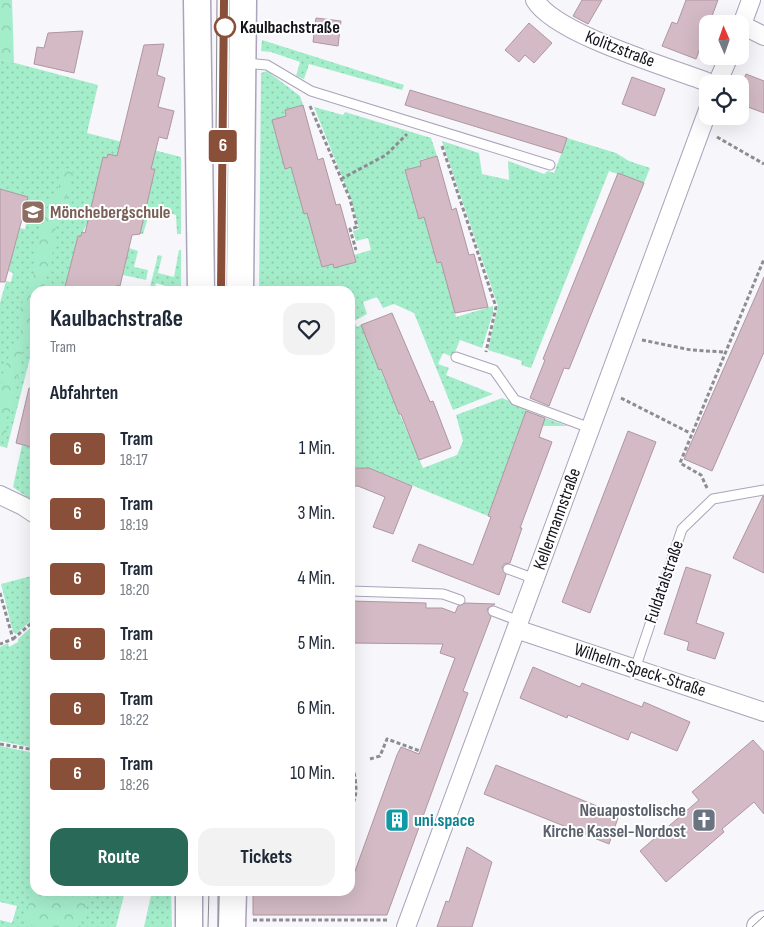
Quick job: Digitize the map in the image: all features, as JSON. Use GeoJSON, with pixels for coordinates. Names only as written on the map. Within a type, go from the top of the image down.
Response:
{"type":"FeatureCollection","features":[{"type":"Feature","properties":{"kind":"main road"},"geometry":{"type":"LineString","coordinates":[[197,0],[201,286]]}},
{"type":"Feature","properties":{"kind":"main road"},"geometry":{"type":"LineString","coordinates":[[240,286],[244,63],[243,0]]}},
{"type":"Feature","properties":{"kind":"main road"},"geometry":{"type":"LineString","coordinates":[[189,896],[189,927]]}},
{"type":"Feature","properties":{"kind":"main road"},"geometry":{"type":"LineString","coordinates":[[232,927],[233,896]]}},
{"type":"Feature","properties":{"kind":"main road"},"geometry":{"type":"LineString","coordinates":[[759,927],[764,922]]}},
{"type":"Feature","properties":{"kind":"street","name":"Kolitzstraße"},"geometry":{"type":"LineString","coordinates":[[534,0],[559,23],[586,37],[699,78]]}},
{"type":"Feature","properties":{"kind":"street"},"geometry":{"type":"LineString","coordinates":[[746,15],[751,0]]}},
{"type":"Feature","properties":{"kind":"street"},"geometry":{"type":"LineString","coordinates":[[749,31],[764,36]]}},
{"type":"Feature","properties":{"kind":"street","name":"Kellermannstraße"},"geometry":{"type":"LineString","coordinates":[[406,926],[702,125]]}},
{"type":"Feature","properties":{"kind":"street"},"geometry":{"type":"LineString","coordinates":[[0,496],[30,511]]}},
{"type":"Feature","properties":{"kind":"street","name":"Wilhelm-Speck-Straße"},"geometry":{"type":"LineString","coordinates":[[518,625],[635,669],[764,712]]}},
{"type":"Feature","properties":{"kind":"lane"},"geometry":{"type":"LineString","coordinates":[[244,63],[267,64],[311,91],[550,165]]}},
{"type":"Feature","properties":{"kind":"lane"},"geometry":{"type":"LineString","coordinates":[[456,357],[494,370],[515,400],[590,428]]}},
{"type":"Feature","properties":{"kind":"lane"},"geometry":{"type":"LineString","coordinates":[[713,499],[764,490]]}},
{"type":"Feature","properties":{"kind":"lane","name":"Fuldatalstraße"},"geometry":{"type":"LineString","coordinates":[[635,669],[682,529],[713,499]]}},
{"type":"Feature","properties":{"kind":"lane"},"geometry":{"type":"LineString","coordinates":[[508,569],[535,579]]}},
{"type":"Feature","properties":{"kind":"lane"},"geometry":{"type":"LineString","coordinates":[[355,591],[444,594],[460,600]]}},
{"type":"Feature","properties":{"kind":"lane"},"geometry":{"type":"LineString","coordinates":[[492,611],[518,625]]}},
{"type":"Feature","properties":{"kind":"path"},"geometry":{"type":"LineString","coordinates":[[311,91],[308,101],[341,179],[357,227],[350,229],[356,250]]}},
{"type":"Feature","properties":{"kind":"path"},"geometry":{"type":"LineString","coordinates":[[341,179],[386,155],[406,135],[413,123]]}},
{"type":"Feature","properties":{"kind":"path"},"geometry":{"type":"LineString","coordinates":[[436,130],[496,307],[485,350],[494,370]]}},
{"type":"Feature","properties":{"kind":"path"},"geometry":{"type":"LineString","coordinates":[[700,130],[722,138],[764,164]]}},
{"type":"Feature","properties":{"kind":"path"},"geometry":{"type":"LineString","coordinates":[[713,499],[701,476],[680,463],[690,433],[764,259]]}},
{"type":"Feature","properties":{"kind":"path"},"geometry":{"type":"LineString","coordinates":[[624,338],[691,350],[724,352]]}},
{"type":"Feature","properties":{"kind":"path"},"geometry":{"type":"LineString","coordinates":[[604,391],[625,399],[690,433]]}},
{"type":"Feature","properties":{"kind":"path"},"geometry":{"type":"LineString","coordinates":[[0,593],[12,638]]}},
{"type":"Feature","properties":{"kind":"path"},"geometry":{"type":"LineString","coordinates":[[0,644],[12,638],[30,624]]}},
{"type":"Feature","properties":{"kind":"path"},"geometry":{"type":"LineString","coordinates":[[370,759],[380,756],[387,739],[420,751]]}},
{"type":"Feature","properties":{"kind":"path"},"geometry":{"type":"LineString","coordinates":[[0,744],[30,749]]}},
{"type":"Feature","properties":{"kind":"path"},"geometry":{"type":"LineString","coordinates":[[355,780],[355,802]]}},
{"type":"Feature","properties":{"kind":"path"},"geometry":{"type":"LineString","coordinates":[[252,927],[252,920],[385,919],[406,926]]}},
{"type":"Feature","properties":{"kind":"green space"},"geometry":{"type":"Polygon","coordinates":[[[0,0],[12,0],[14,63],[0,59],[0,0]]]}},
{"type":"Feature","properties":{"kind":"green space"},"geometry":{"type":"Polygon","coordinates":[[[262,40],[404,85],[402,90],[309,64],[304,79],[296,76],[300,62],[271,52],[261,51],[262,40]]]}},
{"type":"Feature","properties":{"kind":"green space","name":"Mönchebergschule"},"geometry":{"type":"Polygon","coordinates":[[[0,59],[98,85],[87,133],[181,157],[181,234],[177,234],[176,215],[151,208],[143,234],[140,234],[155,170],[151,169],[152,164],[108,154],[107,158],[103,157],[88,221],[81,236],[78,236],[65,286],[30,286],[30,358],[7,448],[0,446],[0,303],[6,281],[11,282],[13,273],[8,271],[20,228],[25,229],[27,219],[22,217],[28,197],[0,189],[0,59]]]}},
{"type":"Feature","properties":{"kind":"green space"},"geometry":{"type":"Polygon","coordinates":[[[267,71],[300,96],[303,105],[285,110],[286,116],[272,120],[285,169],[291,167],[304,214],[307,213],[333,264],[356,262],[354,255],[371,250],[368,238],[356,241],[353,231],[359,229],[351,199],[314,107],[343,115],[345,112],[431,138],[437,156],[420,160],[421,166],[405,170],[419,218],[424,217],[437,263],[441,262],[456,317],[493,306],[493,313],[482,348],[460,340],[453,357],[443,353],[438,364],[449,368],[446,375],[493,394],[453,410],[414,313],[394,304],[383,308],[377,297],[363,302],[367,314],[355,320],[355,286],[259,286],[261,73],[267,71]]]}},
{"type":"Feature","properties":{"kind":"green space"},"geometry":{"type":"Polygon","coordinates":[[[567,138],[616,153],[629,161],[650,168],[644,183],[609,171],[531,368],[521,365],[522,361],[488,350],[498,306],[442,141],[479,153],[482,174],[509,180],[508,161],[544,174],[548,171],[554,173],[567,138]]]}},
{"type":"Feature","properties":{"kind":"green space"},"geometry":{"type":"Polygon","coordinates":[[[71,167],[73,174],[64,207],[56,224],[53,252],[44,286],[30,286],[30,336],[21,355],[14,403],[4,423],[7,431],[4,441],[0,441],[2,376],[10,353],[21,334],[19,312],[34,274],[37,243],[51,198],[59,186],[62,171],[71,167]]]}},
{"type":"Feature","properties":{"kind":"green space"},"geometry":{"type":"Polygon","coordinates":[[[129,248],[138,251],[134,267],[148,270],[146,280],[123,275],[129,248]]]}},
{"type":"Feature","properties":{"kind":"green space"},"geometry":{"type":"Polygon","coordinates":[[[179,250],[181,250],[181,286],[165,286],[156,283],[155,286],[150,286],[158,255],[162,256],[158,273],[174,277],[179,250]]]}},
{"type":"Feature","properties":{"kind":"green space"},"geometry":{"type":"Polygon","coordinates":[[[355,323],[357,327],[361,325],[423,468],[457,455],[463,441],[456,415],[502,398],[527,408],[526,411],[568,426],[541,426],[523,419],[488,516],[369,468],[355,467],[355,323]]]}},
{"type":"Feature","properties":{"kind":"green space"},"geometry":{"type":"Polygon","coordinates":[[[22,445],[30,447],[30,499],[13,487],[22,445]]]}},
{"type":"Feature","properties":{"kind":"green space"},"geometry":{"type":"Polygon","coordinates":[[[30,576],[30,621],[16,634],[13,632],[1,584],[30,576]]]}},
{"type":"Feature","properties":{"kind":"green space"},"geometry":{"type":"Polygon","coordinates":[[[30,628],[30,747],[0,741],[0,647],[8,643],[9,647],[18,642],[18,639],[30,628]]]}},
{"type":"Feature","properties":{"kind":"green space"},"geometry":{"type":"Polygon","coordinates":[[[0,746],[30,752],[30,896],[124,896],[116,927],[0,927],[0,920],[12,923],[17,906],[0,902],[0,746]]]}},
{"type":"Feature","properties":{"kind":"green space"},"geometry":{"type":"Polygon","coordinates":[[[31,896],[89,896],[80,927],[37,927],[24,924],[31,896]]]}},
{"type":"Feature","properties":{"kind":"green space"},"geometry":{"type":"Polygon","coordinates":[[[151,896],[171,896],[172,927],[144,927],[151,896]]]}},
{"type":"Feature","properties":{"kind":"building"},"geometry":{"type":"Polygon","coordinates":[[[582,0],[602,0],[588,24],[573,16],[582,0]]]}},
{"type":"Feature","properties":{"kind":"building"},"geometry":{"type":"Polygon","coordinates":[[[686,0],[718,0],[712,15],[699,15],[699,51],[696,59],[662,46],[672,22],[677,24],[686,0]]]}},
{"type":"Feature","properties":{"kind":"building"},"geometry":{"type":"Polygon","coordinates":[[[316,18],[341,21],[338,46],[313,42],[316,18]]]}},
{"type":"Feature","properties":{"kind":"building"},"geometry":{"type":"Polygon","coordinates":[[[529,23],[552,43],[534,63],[525,55],[519,62],[505,50],[529,23]]]}},
{"type":"Feature","properties":{"kind":"building"},"geometry":{"type":"Polygon","coordinates":[[[83,31],[74,73],[34,64],[37,47],[44,48],[48,33],[83,31]]]}},
{"type":"Feature","properties":{"kind":"building"},"geometry":{"type":"Polygon","coordinates":[[[164,44],[157,75],[165,78],[158,107],[174,111],[167,139],[159,137],[151,169],[155,169],[140,234],[132,235],[120,286],[65,286],[78,236],[81,236],[82,232],[85,233],[103,157],[107,158],[108,154],[117,156],[144,45],[164,44]]]}},
{"type":"Feature","properties":{"kind":"building"},"geometry":{"type":"Polygon","coordinates":[[[749,75],[764,81],[764,113],[749,107],[749,75]]]}},
{"type":"Feature","properties":{"kind":"building"},"geometry":{"type":"Polygon","coordinates":[[[632,77],[665,89],[655,116],[622,104],[632,77]]]}},
{"type":"Feature","properties":{"kind":"building"},"geometry":{"type":"Polygon","coordinates":[[[410,90],[567,138],[562,153],[405,105],[410,90]]]}},
{"type":"Feature","properties":{"kind":"building"},"geometry":{"type":"Polygon","coordinates":[[[303,105],[318,160],[323,158],[336,205],[340,204],[356,262],[334,268],[333,264],[322,267],[307,213],[304,214],[291,167],[285,169],[272,120],[286,116],[285,110],[303,105]]]}},
{"type":"Feature","properties":{"kind":"building"},"geometry":{"type":"Polygon","coordinates":[[[437,156],[452,210],[456,208],[469,255],[474,254],[488,307],[455,313],[441,262],[437,263],[424,217],[419,219],[405,170],[421,166],[420,161],[437,156]]]}},
{"type":"Feature","properties":{"kind":"building"},"geometry":{"type":"Polygon","coordinates":[[[618,173],[644,183],[569,369],[564,368],[549,406],[530,398],[545,360],[543,359],[618,173]]]}},
{"type":"Feature","properties":{"kind":"building"},"geometry":{"type":"Polygon","coordinates":[[[0,189],[28,197],[5,282],[0,282],[0,189]]]}},
{"type":"Feature","properties":{"kind":"building"},"geometry":{"type":"Polygon","coordinates":[[[764,277],[764,352],[712,471],[684,459],[764,277]]]}},
{"type":"Feature","properties":{"kind":"building"},"geometry":{"type":"Polygon","coordinates":[[[392,313],[430,402],[433,401],[451,448],[419,460],[401,414],[399,414],[381,369],[379,370],[361,325],[392,313]]]}},
{"type":"Feature","properties":{"kind":"building"},"geometry":{"type":"Polygon","coordinates":[[[29,388],[30,388],[30,447],[16,443],[29,388]]]}},
{"type":"Feature","properties":{"kind":"building"},"geometry":{"type":"Polygon","coordinates":[[[526,411],[545,418],[539,437],[552,442],[520,528],[522,528],[510,563],[504,564],[502,567],[506,575],[499,595],[412,561],[419,544],[473,565],[491,517],[488,516],[526,411]]]}},
{"type":"Feature","properties":{"kind":"building"},"geometry":{"type":"Polygon","coordinates":[[[628,431],[656,442],[590,613],[562,602],[628,431]]]}},
{"type":"Feature","properties":{"kind":"building"},"geometry":{"type":"Polygon","coordinates":[[[355,468],[369,468],[412,486],[393,534],[373,527],[385,497],[355,486],[355,468]]]}},
{"type":"Feature","properties":{"kind":"building"},"geometry":{"type":"Polygon","coordinates":[[[764,496],[764,573],[733,558],[764,496]]]}},
{"type":"Feature","properties":{"kind":"building"},"geometry":{"type":"Polygon","coordinates":[[[686,567],[711,575],[696,623],[724,633],[715,659],[687,650],[689,642],[664,634],[686,567]]]}},
{"type":"Feature","properties":{"kind":"building","name":"uni.space"},"geometry":{"type":"Polygon","coordinates":[[[355,601],[426,603],[426,608],[442,608],[455,613],[458,606],[465,603],[495,604],[487,609],[491,617],[463,691],[468,693],[387,915],[253,915],[253,896],[355,896],[355,871],[397,755],[401,747],[419,754],[455,658],[440,653],[443,644],[355,643],[355,601]]]}},
{"type":"Feature","properties":{"kind":"building"},"geometry":{"type":"Polygon","coordinates":[[[533,667],[580,687],[582,683],[642,707],[644,702],[690,722],[677,751],[631,732],[628,740],[568,715],[567,718],[520,698],[533,667]]]}},
{"type":"Feature","properties":{"kind":"building","name":"Neuapostolische Kirche Kassel-Nordost"},"geometry":{"type":"Polygon","coordinates":[[[753,740],[764,752],[764,814],[754,802],[722,829],[724,832],[666,882],[640,851],[699,800],[692,792],[753,740]]]}},
{"type":"Feature","properties":{"kind":"building"},"geometry":{"type":"Polygon","coordinates":[[[496,765],[619,815],[609,844],[484,794],[496,765]]]}},
{"type":"Feature","properties":{"kind":"building"},"geometry":{"type":"Polygon","coordinates":[[[467,847],[492,862],[472,927],[437,927],[446,901],[449,902],[467,847]]]}},
{"type":"Feature","properties":{"kind":"tram line"},"geometry":{"type":"LineString","coordinates":[[216,142],[217,0]]}},
{"type":"Feature","properties":{"kind":"tram line"},"geometry":{"type":"LineString","coordinates":[[221,286],[224,0]]}},
{"type":"Feature","properties":{"kind":"tram line","name":"6"},"geometry":{"type":"LineString","coordinates":[[221,286],[224,0]]}},
{"type":"Feature","properties":{"kind":"tram line"},"geometry":{"type":"LineString","coordinates":[[208,927],[209,896]]}},
{"type":"Feature","properties":{"kind":"tram line"},"geometry":{"type":"LineString","coordinates":[[218,896],[218,927]]}},
{"type":"Feature","properties":{"kind":"tram line"},"geometry":{"type":"LineString","coordinates":[[752,927],[764,916]]}},
{"type":"Feature","properties":{"kind":"place","name":"Kaulbachstraße"},"geometry":{"type":"Point","coordinates":[225,27]}},
{"type":"Feature","properties":{"kind":"place","name":"Mönchebergschule"},"geometry":{"type":"Point","coordinates":[33,212]}},
{"type":"Feature","properties":{"kind":"place","name":"uni.space"},"geometry":{"type":"Point","coordinates":[397,820]}},
{"type":"Feature","properties":{"kind":"place","name":"Neuapostolische Kirche Kassel-Nordost"},"geometry":{"type":"Point","coordinates":[704,820]}}]}
